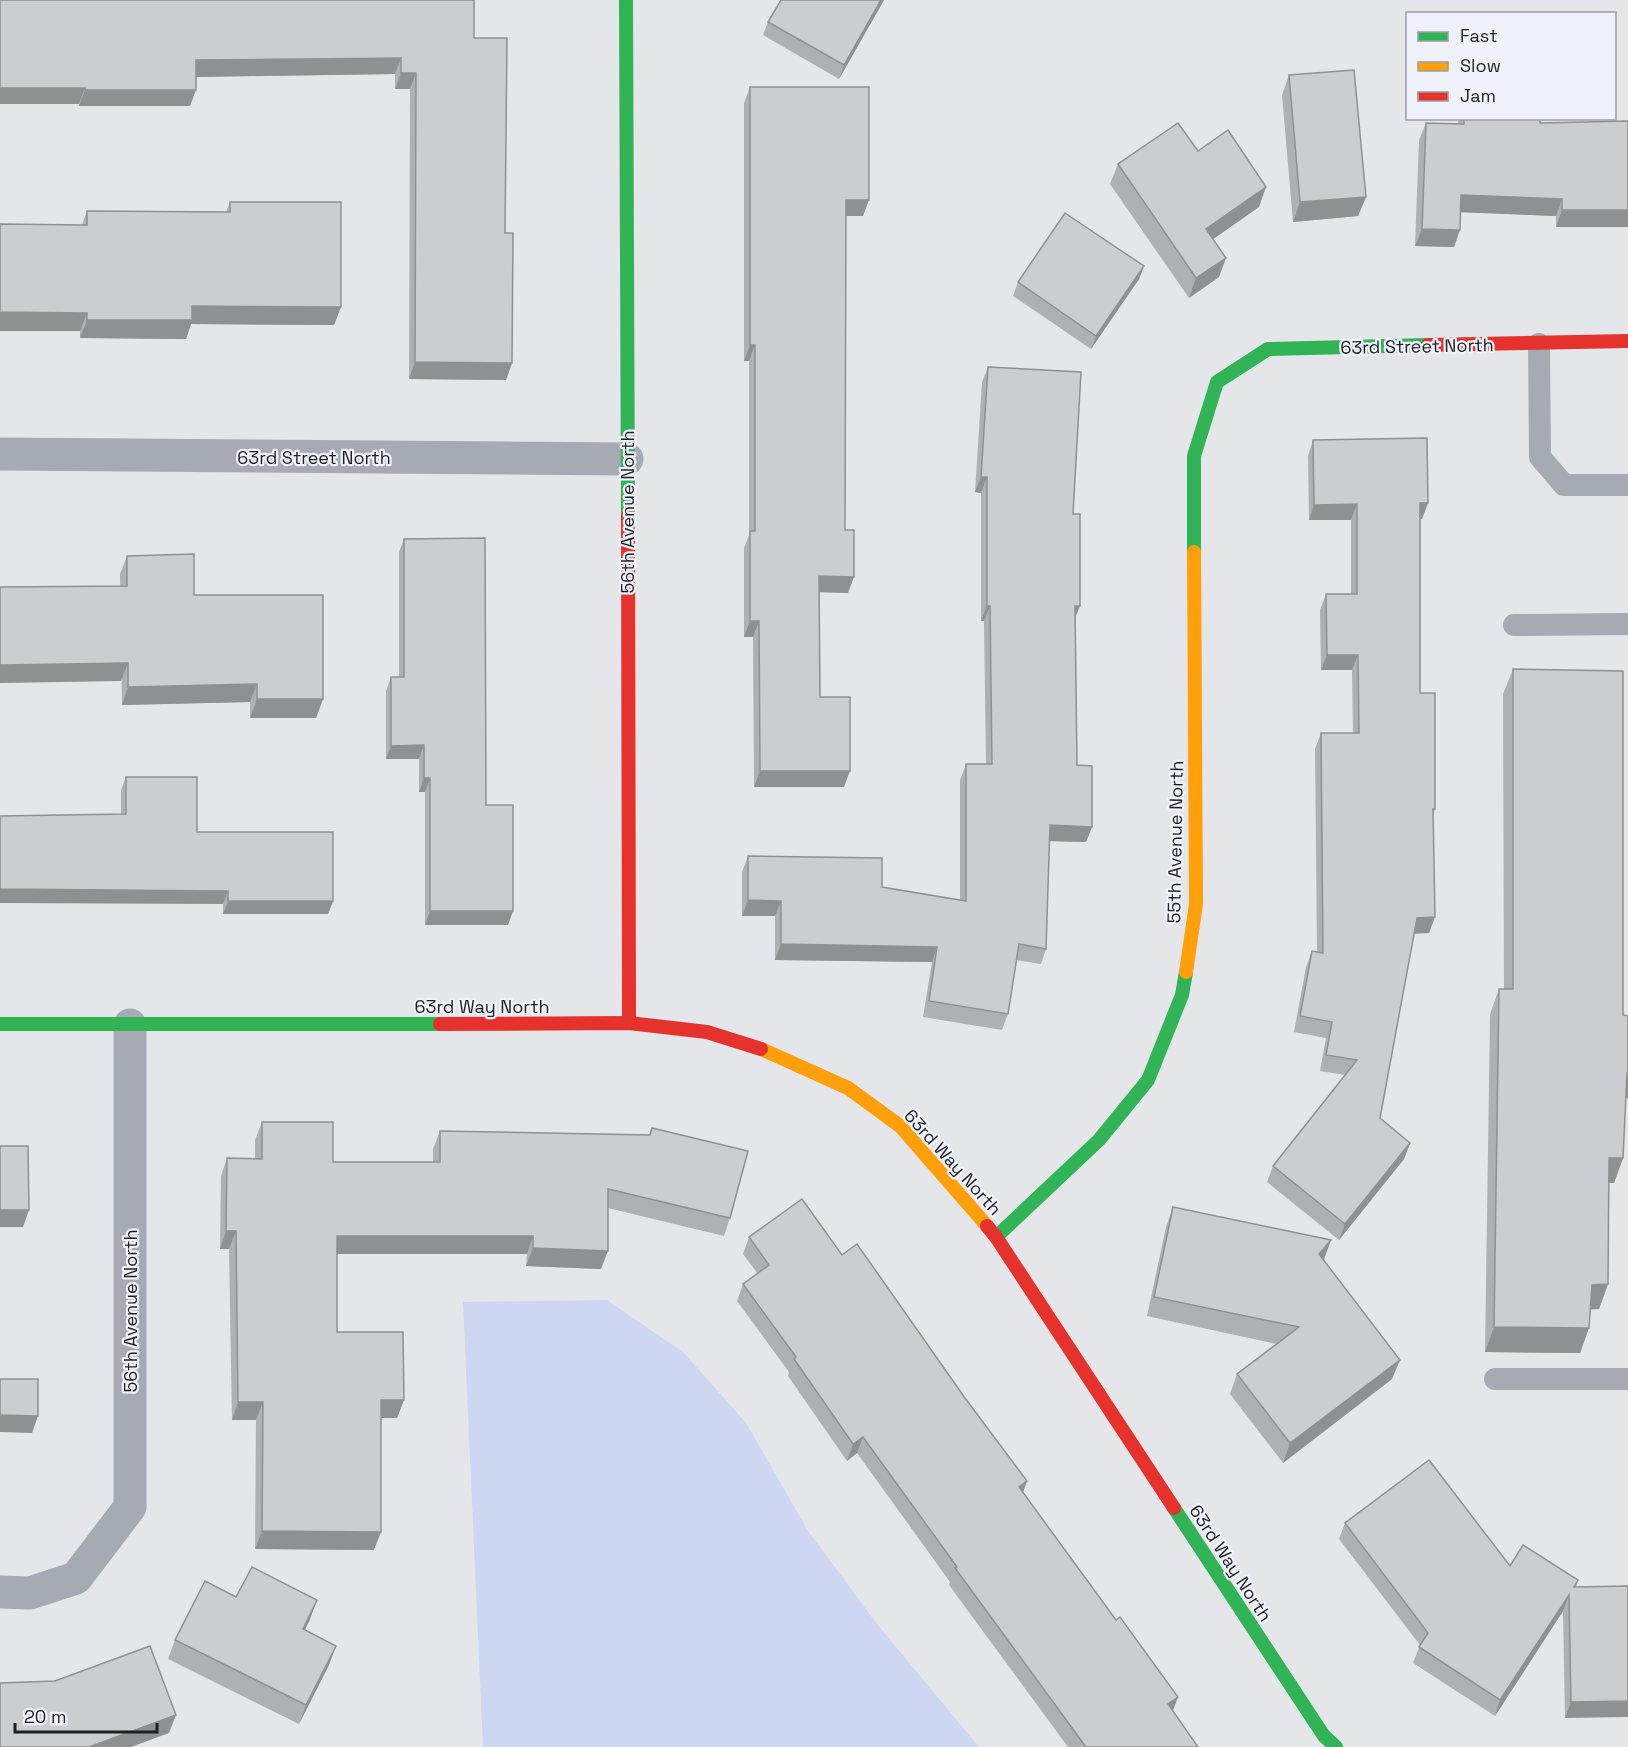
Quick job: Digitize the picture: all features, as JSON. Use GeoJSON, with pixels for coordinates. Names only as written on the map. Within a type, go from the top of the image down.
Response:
{"type":"FeatureCollection","features":[{"type":"Feature","properties":{"kind":"street","name":"56th Avenue North"},"geometry":{"type":"LineString","coordinates":[[626,0],[629,1023]]}},
{"type":"Feature","properties":{"kind":"street","name":"63rd Street North"},"geometry":{"type":"LineString","coordinates":[[1217,382],[1268,349],[1628,341]]}},
{"type":"Feature","properties":{"kind":"street","name":"55th Avenue North"},"geometry":{"type":"LineString","coordinates":[[996,1237],[1099,1140],[1148,1080],[1182,995],[1196,904],[1194,456],[1217,382]]}},
{"type":"Feature","properties":{"kind":"street","name":"63rd Street North"},"geometry":{"type":"LineString","coordinates":[[0,454],[627,459]]}},
{"type":"Feature","properties":{"kind":"street","name":"63rd Way North"},"geometry":{"type":"LineString","coordinates":[[0,1024],[129,1026],[629,1023],[707,1032],[770,1052],[848,1088],[900,1126],[996,1237],[1324,1736],[1336,1747]]}},
{"type":"Feature","properties":{"kind":"street","name":"56th Avenue North"},"geometry":{"type":"LineString","coordinates":[[0,1592],[30,1593],[76,1578],[129,1507],[129,1026]]}},
{"type":"Feature","properties":{"kind":"lane"},"geometry":{"type":"LineString","coordinates":[[1539,344],[1540,457],[1564,485],[1628,485]]}},
{"type":"Feature","properties":{"kind":"lane"},"geometry":{"type":"LineString","coordinates":[[1514,625],[1628,624]]}},
{"type":"Feature","properties":{"kind":"lane"},"geometry":{"type":"LineString","coordinates":[[1495,1379],[1628,1379]]}},
{"type":"Feature","properties":{"kind":"shaded area"},"geometry":{"type":"Polygon","coordinates":[[[607,1300],[684,1353],[746,1423],[808,1531],[877,1624],[979,1747],[483,1747],[463,1302],[607,1300]]]}},
{"type":"Feature","properties":{"kind":"building"},"geometry":{"type":"Polygon","coordinates":[[[0,0],[474,0],[474,38],[507,38],[505,233],[513,233],[512,363],[415,362],[416,73],[401,73],[401,58],[196,60],[196,90],[0,88],[0,0]]]}},
{"type":"Feature","properties":{"kind":"building"},"geometry":{"type":"Polygon","coordinates":[[[781,0],[881,0],[844,65],[768,22],[781,0]]]}},
{"type":"Feature","properties":{"kind":"building"},"geometry":{"type":"Polygon","coordinates":[[[1354,70],[1366,197],[1300,202],[1289,75],[1354,70]]]}},
{"type":"Feature","properties":{"kind":"building"},"geometry":{"type":"Polygon","coordinates":[[[750,87],[869,87],[869,200],[846,200],[845,530],[854,530],[854,577],[819,576],[820,697],[850,697],[850,771],[760,771],[759,621],[750,621],[750,531],[755,531],[755,345],[750,345],[750,87]]]}},
{"type":"Feature","properties":{"kind":"building"},"geometry":{"type":"Polygon","coordinates":[[[1464,120],[1540,120],[1540,123],[1628,121],[1628,210],[1562,210],[1562,199],[1461,195],[1460,230],[1422,229],[1426,123],[1464,124],[1464,120]]]}},
{"type":"Feature","properties":{"kind":"building"},"geometry":{"type":"Polygon","coordinates":[[[1178,123],[1198,151],[1228,130],[1266,187],[1206,229],[1226,258],[1196,278],[1118,164],[1178,123]]]}},
{"type":"Feature","properties":{"kind":"building"},"geometry":{"type":"Polygon","coordinates":[[[230,202],[341,202],[341,307],[192,306],[192,320],[87,320],[87,313],[0,312],[0,224],[87,225],[87,211],[230,212],[230,202]]]}},
{"type":"Feature","properties":{"kind":"building"},"geometry":{"type":"Polygon","coordinates":[[[1065,213],[1144,266],[1096,336],[1018,282],[1065,213]]]}},
{"type":"Feature","properties":{"kind":"building"},"geometry":{"type":"Polygon","coordinates":[[[988,367],[1081,372],[1073,514],[1080,514],[1080,606],[1075,606],[1077,765],[1092,766],[1092,827],[1050,825],[1046,949],[1019,944],[1008,1014],[929,1001],[937,947],[781,944],[781,901],[748,900],[748,856],[882,858],[882,887],[966,901],[966,764],[992,764],[990,606],[987,606],[987,477],[981,477],[988,367]]]}},
{"type":"Feature","properties":{"kind":"building"},"geometry":{"type":"Polygon","coordinates":[[[1427,438],[1428,503],[1420,503],[1420,693],[1435,693],[1435,809],[1433,809],[1435,917],[1417,918],[1380,1118],[1410,1143],[1345,1224],[1273,1166],[1357,1060],[1326,1055],[1332,1022],[1300,1016],[1312,951],[1323,953],[1321,733],[1359,733],[1358,655],[1327,655],[1326,594],[1357,594],[1357,504],[1314,505],[1313,440],[1427,438]]]}},
{"type":"Feature","properties":{"kind":"building"},"geometry":{"type":"Polygon","coordinates":[[[485,538],[486,805],[513,805],[513,911],[430,911],[430,778],[424,778],[424,745],[391,746],[391,677],[404,677],[404,539],[485,538]]]}},
{"type":"Feature","properties":{"kind":"building"},"geometry":{"type":"Polygon","coordinates":[[[194,554],[194,595],[323,595],[323,699],[257,699],[257,684],[128,687],[128,663],[0,665],[0,587],[127,586],[127,556],[194,554]]]}},
{"type":"Feature","properties":{"kind":"building"},"geometry":{"type":"Polygon","coordinates":[[[1513,669],[1623,671],[1623,1015],[1628,1016],[1628,1073],[1623,1158],[1609,1158],[1608,1284],[1592,1285],[1589,1328],[1494,1327],[1499,989],[1513,989],[1513,669]]]}},
{"type":"Feature","properties":{"kind":"building"},"geometry":{"type":"Polygon","coordinates":[[[126,777],[197,777],[197,832],[333,832],[333,901],[228,901],[228,891],[0,889],[0,816],[126,814],[126,777]]]}},
{"type":"Feature","properties":{"kind":"building"},"geometry":{"type":"Polygon","coordinates":[[[262,1122],[333,1122],[333,1162],[440,1162],[440,1131],[650,1135],[652,1128],[748,1151],[730,1218],[608,1189],[608,1251],[533,1248],[533,1236],[337,1236],[337,1332],[403,1332],[404,1400],[381,1400],[381,1532],[262,1531],[263,1402],[238,1402],[236,1231],[226,1231],[227,1158],[262,1159],[262,1122]]]}},
{"type":"Feature","properties":{"kind":"building"},"geometry":{"type":"Polygon","coordinates":[[[0,1146],[28,1146],[29,1210],[0,1210],[0,1146]]]}},
{"type":"Feature","properties":{"kind":"building"},"geometry":{"type":"Polygon","coordinates":[[[802,1199],[842,1255],[857,1244],[965,1398],[1027,1481],[1019,1487],[1116,1620],[1120,1617],[1178,1697],[1168,1704],[1198,1747],[1086,1747],[955,1568],[957,1567],[863,1437],[853,1444],[794,1359],[796,1357],[743,1284],[769,1265],[749,1237],[802,1199]]]}},
{"type":"Feature","properties":{"kind":"building"},"geometry":{"type":"Polygon","coordinates":[[[1173,1207],[1331,1240],[1319,1254],[1400,1360],[1290,1443],[1237,1374],[1299,1327],[1154,1297],[1173,1207]]]}},
{"type":"Feature","properties":{"kind":"building"},"geometry":{"type":"Polygon","coordinates":[[[0,1379],[38,1379],[38,1416],[0,1415],[0,1379]]]}},
{"type":"Feature","properties":{"kind":"building"},"geometry":{"type":"Polygon","coordinates":[[[1429,1460],[1510,1566],[1523,1545],[1578,1580],[1574,1587],[1628,1586],[1628,1701],[1571,1702],[1569,1595],[1500,1700],[1419,1647],[1428,1633],[1345,1523],[1429,1460]]]}},
{"type":"Feature","properties":{"kind":"building"},"geometry":{"type":"Polygon","coordinates":[[[252,1567],[317,1600],[303,1629],[336,1646],[306,1705],[175,1640],[205,1581],[236,1597],[252,1567]]]}},
{"type":"Feature","properties":{"kind":"building"},"geometry":{"type":"Polygon","coordinates":[[[150,1646],[176,1715],[89,1747],[0,1747],[0,1683],[55,1681],[150,1646]]]}},
{"type":"Feature","properties":{"kind":"traffic: fast"},"geometry":{"type":"LineString","coordinates":[[626,0],[628,516]]}},
{"type":"Feature","properties":{"kind":"traffic: fast"},"geometry":{"type":"LineString","coordinates":[[1194,552],[1194,456],[1217,382],[1268,349],[1428,345]]}},
{"type":"Feature","properties":{"kind":"traffic: fast"},"geometry":{"type":"LineString","coordinates":[[996,1237],[1099,1140],[1148,1080],[1182,995],[1186,972]]}},
{"type":"Feature","properties":{"kind":"traffic: fast"},"geometry":{"type":"LineString","coordinates":[[0,1024],[440,1024]]}},
{"type":"Feature","properties":{"kind":"traffic: fast"},"geometry":{"type":"LineString","coordinates":[[1174,1508],[1324,1736],[1336,1747]]}},
{"type":"Feature","properties":{"kind":"traffic: slow"},"geometry":{"type":"LineString","coordinates":[[1186,972],[1196,904],[1194,552]]}},
{"type":"Feature","properties":{"kind":"traffic: slow"},"geometry":{"type":"LineString","coordinates":[[761,1049],[848,1088],[900,1126],[987,1226]]}},
{"type":"Feature","properties":{"kind":"traffic: jam"},"geometry":{"type":"LineString","coordinates":[[1428,345],[1628,341]]}},
{"type":"Feature","properties":{"kind":"traffic: jam"},"geometry":{"type":"LineString","coordinates":[[628,516],[629,1023]]}},
{"type":"Feature","properties":{"kind":"traffic: jam"},"geometry":{"type":"LineString","coordinates":[[440,1024],[629,1023],[707,1032],[761,1049]]}},
{"type":"Feature","properties":{"kind":"traffic: jam"},"geometry":{"type":"LineString","coordinates":[[987,1226],[1174,1508]]}}]}
